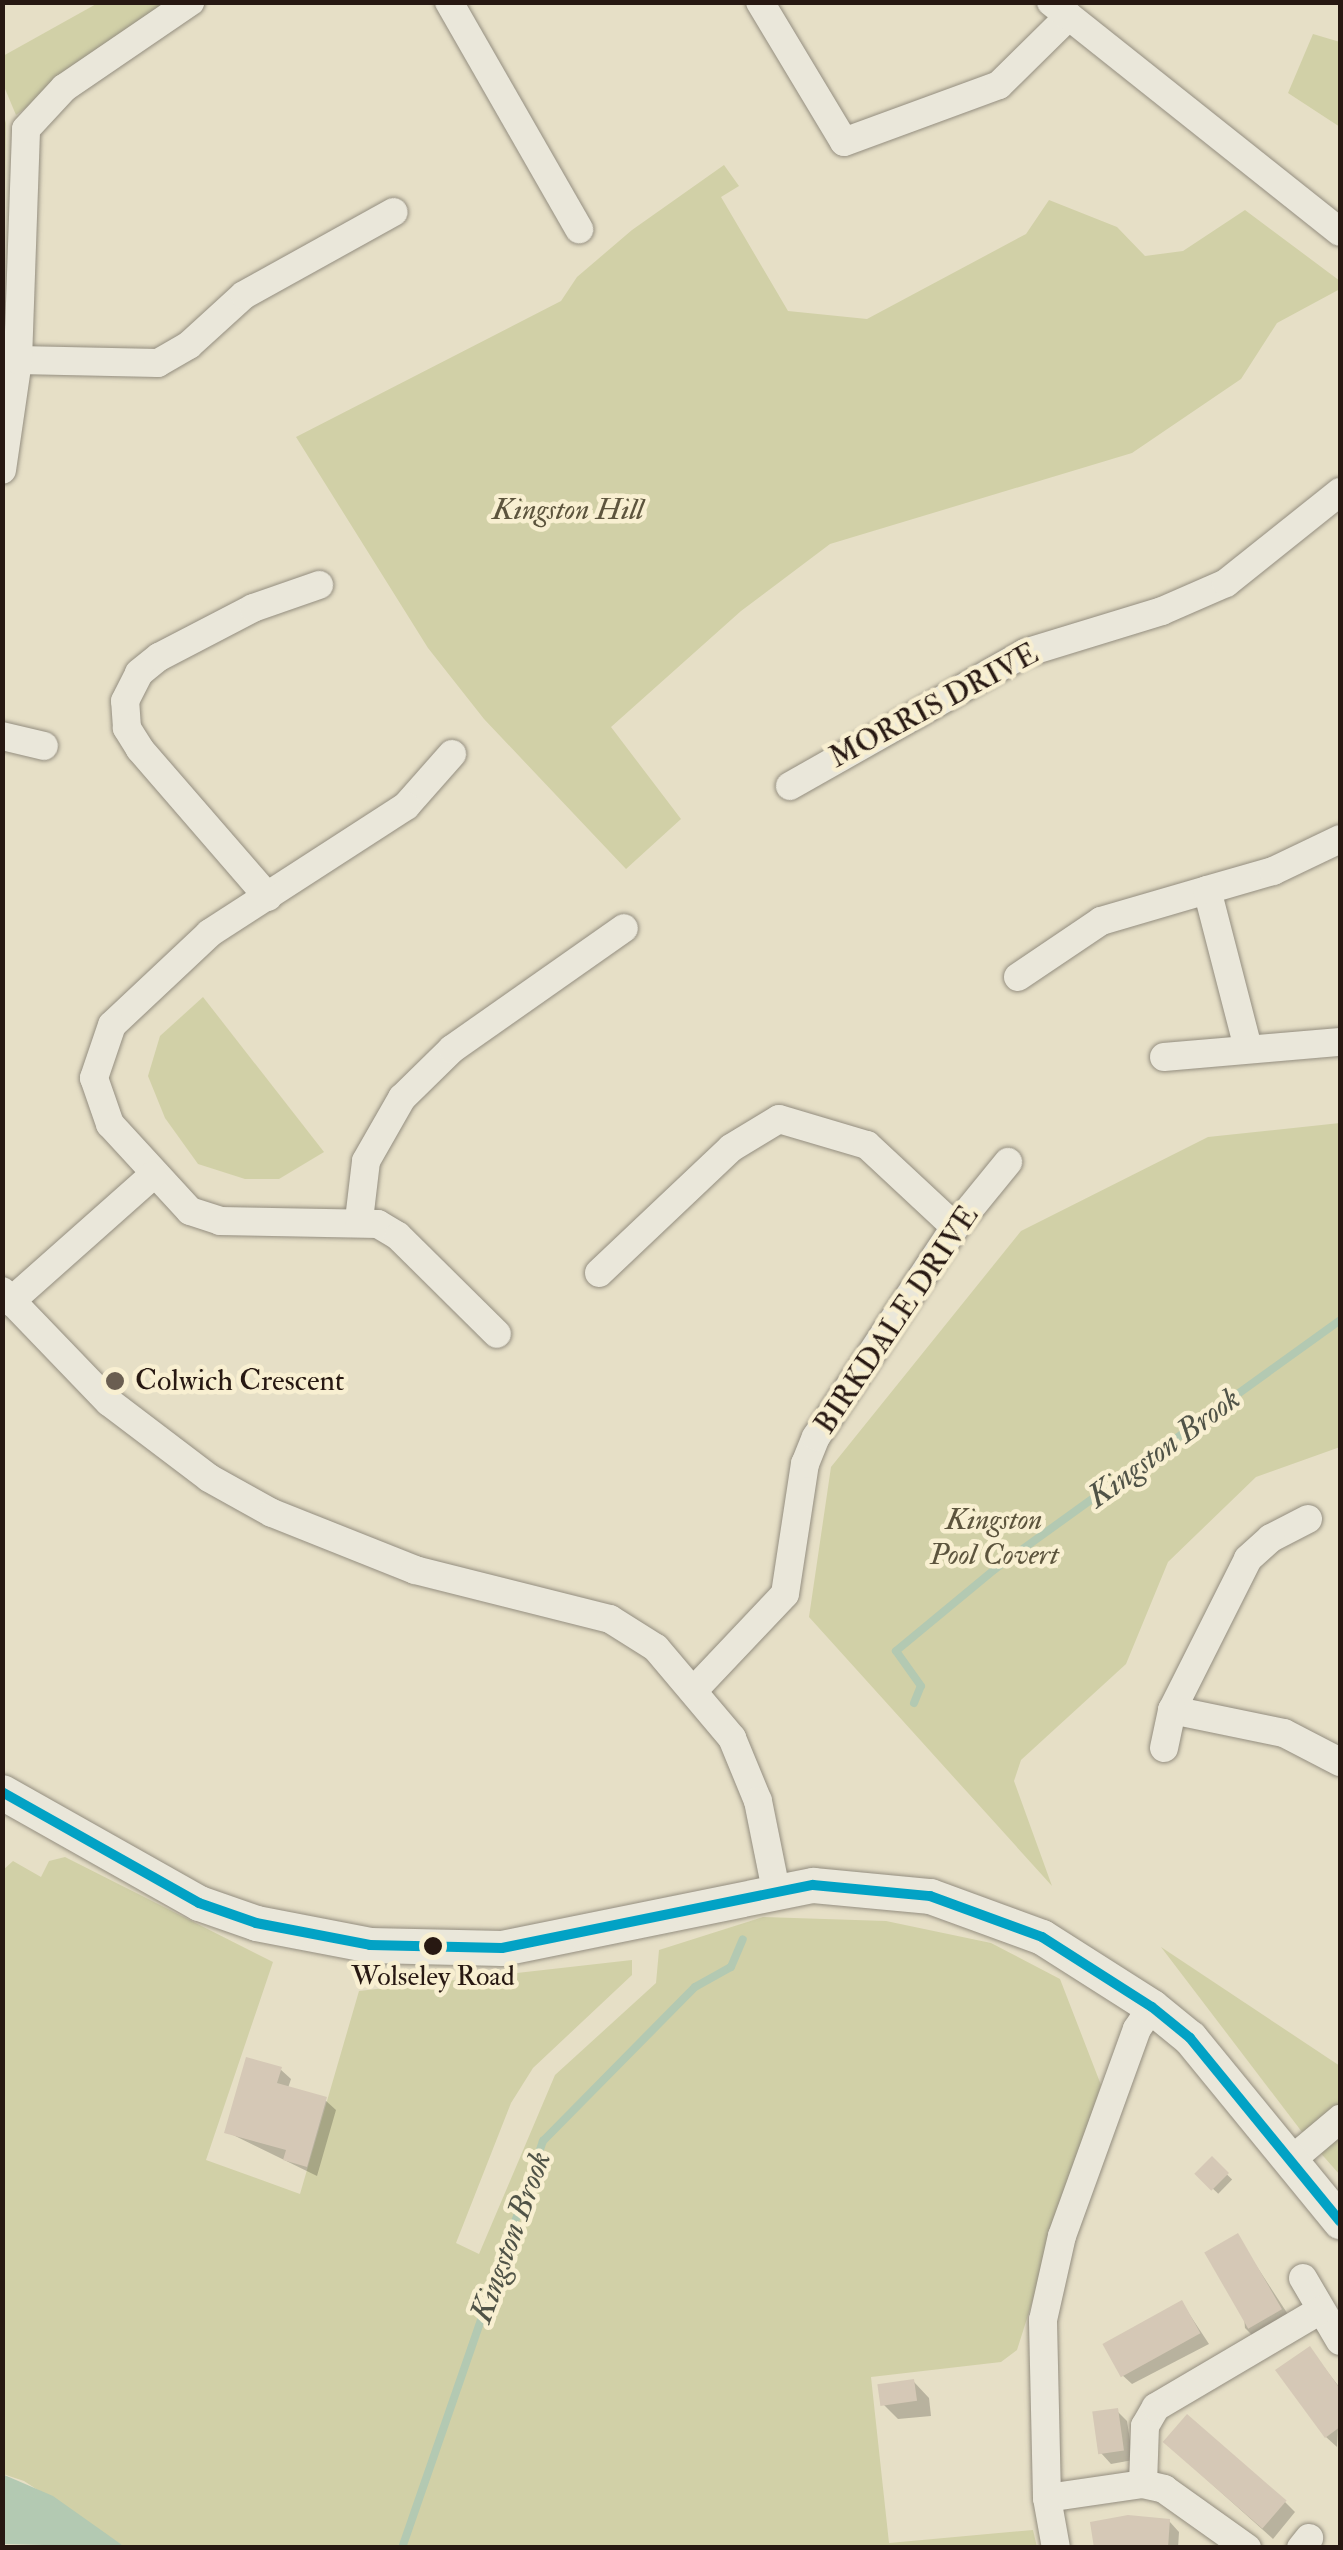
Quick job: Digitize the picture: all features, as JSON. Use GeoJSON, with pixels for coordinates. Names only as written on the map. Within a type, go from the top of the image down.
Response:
{"type":"FeatureCollection","features":[{"type":"Feature","properties":{"kind":"street"},"geometry":{"type":"LineString","coordinates":[[2,470],[18,360],[26,129],[64,88],[190,2]]}},
{"type":"Feature","properties":{"kind":"street"},"geometry":{"type":"LineString","coordinates":[[448,2],[579,229]]}},
{"type":"Feature","properties":{"kind":"street"},"geometry":{"type":"LineString","coordinates":[[760,2],[844,142],[999,85],[1060,9],[1340,232]]}},
{"type":"Feature","properties":{"kind":"street"},"geometry":{"type":"LineString","coordinates":[[18,360],[158,363],[189,344],[244,295],[394,212]]}},
{"type":"Feature","properties":{"kind":"street","name":"MORRIS DRIVE"},"geometry":{"type":"LineString","coordinates":[[790,786],[1025,653],[1162,611],[1226,583],[1340,492]]}},
{"type":"Feature","properties":{"kind":"street"},"geometry":{"type":"LineString","coordinates":[[268,898],[140,749],[127,728],[125,701],[139,673],[159,657],[253,608],[319,585]]}},
{"type":"Feature","properties":{"kind":"street"},"geometry":{"type":"LineString","coordinates":[[2,736],[44,746]]}},
{"type":"Feature","properties":{"kind":"street"},"geometry":{"type":"LineString","coordinates":[[452,754],[406,806],[210,933],[133,1003],[102,1043],[94,1078],[98,1100],[152,1176],[190,1211],[220,1221],[360,1220],[398,1236],[497,1334]]}},
{"type":"Feature","properties":{"kind":"street"},"geometry":{"type":"LineString","coordinates":[[1018,977],[1102,922],[1272,871],[1340,838]]}},
{"type":"Feature","properties":{"kind":"street"},"geometry":{"type":"LineString","coordinates":[[1207,890],[1248,1048]]}},
{"type":"Feature","properties":{"kind":"street"},"geometry":{"type":"LineString","coordinates":[[360,1220],[366,1162],[402,1098],[452,1049],[624,928]]}},
{"type":"Feature","properties":{"kind":"street"},"geometry":{"type":"LineString","coordinates":[[1164,1058],[1340,1042]]}},
{"type":"Feature","properties":{"kind":"street"},"geometry":{"type":"LineString","coordinates":[[598,1273],[732,1148],[779,1119],[867,1145],[955,1227]]}},
{"type":"Feature","properties":{"kind":"street","name":"BIRKDALE DRIVE"},"geometry":{"type":"LineString","coordinates":[[696,1688],[784,1594],[804,1464],[816,1436],[955,1227],[1008,1162]]}},
{"type":"Feature","properties":{"kind":"street"},"geometry":{"type":"LineString","coordinates":[[152,1176],[6,1296],[110,1402],[209,1478],[272,1513],[416,1570],[610,1619],[656,1648],[696,1688],[745,1766],[776,1890]]}},
{"type":"Feature","properties":{"kind":"street"},"geometry":{"type":"LineString","coordinates":[[1164,1748],[1177,1689],[1248,1559],[1270,1538],[1308,1519]]}},
{"type":"Feature","properties":{"kind":"street"},"geometry":{"type":"LineString","coordinates":[[1172,1710],[1284,1733],[1340,1762]]}},
{"type":"Feature","properties":{"kind":"street"},"geometry":{"type":"LineString","coordinates":[[2,1792],[200,1902],[256,1923],[370,1945],[502,1948],[812,1885],[930,1896],[1042,1937],[1152,2007],[1190,2038],[1340,2221]]}},
{"type":"Feature","properties":{"kind":"street"},"geometry":{"type":"LineString","coordinates":[[1056,2548],[1047,2498],[1043,2320],[1062,2236],[1138,2029],[1152,2007]]}},
{"type":"Feature","properties":{"kind":"street"},"geometry":{"type":"LineString","coordinates":[[1289,2162],[1340,2119]]}},
{"type":"Feature","properties":{"kind":"street"},"geometry":{"type":"LineString","coordinates":[[1303,2278],[1340,2341]]}},
{"type":"Feature","properties":{"kind":"street"},"geometry":{"type":"LineString","coordinates":[[1143,2484],[1145,2426],[1156,2407],[1321,2310]]}},
{"type":"Feature","properties":{"kind":"street"},"geometry":{"type":"LineString","coordinates":[[1047,2498],[1143,2484],[1188,2500],[1247,2548]]}},
{"type":"Feature","properties":{"kind":"green space"},"geometry":{"type":"Polygon","coordinates":[[[98,3],[173,3],[16,115],[3,84],[3,56],[98,3]]]}},
{"type":"Feature","properties":{"kind":"green space"},"geometry":{"type":"Polygon","coordinates":[[[1313,34],[1340,42],[1340,127],[1288,93],[1313,34]]]}},
{"type":"Feature","properties":{"kind":"green space"},"geometry":{"type":"Polygon","coordinates":[[[3,113],[6,123],[3,366],[3,113]]]}},
{"type":"Feature","properties":{"kind":"green space","name":"Kingston Hill"},"geometry":{"type":"Polygon","coordinates":[[[724,165],[739,186],[721,197],[788,311],[867,319],[1026,234],[1049,200],[1117,227],[1145,256],[1183,251],[1245,210],[1340,281],[1340,289],[1277,323],[1241,379],[1132,453],[830,544],[741,611],[611,727],[681,819],[626,869],[484,719],[428,648],[296,437],[561,301],[577,277],[632,230],[724,165]]]}},
{"type":"Feature","properties":{"kind":"green space"},"geometry":{"type":"Polygon","coordinates":[[[203,997],[324,1152],[279,1179],[245,1179],[198,1164],[165,1118],[148,1076],[160,1036],[203,997]]]}},
{"type":"Feature","properties":{"kind":"green space","name":"Kingston Pool Covert"},"geometry":{"type":"Polygon","coordinates":[[[1340,1123],[1340,1447],[1256,1477],[1168,1562],[1126,1664],[1021,1760],[1014,1781],[1052,1886],[809,1617],[831,1467],[1021,1231],[1208,1137],[1340,1123]]]}},
{"type":"Feature","properties":{"kind":"green space"},"geometry":{"type":"Polygon","coordinates":[[[65,1857],[273,1962],[206,2160],[300,2194],[359,1991],[632,1960],[632,1975],[533,2068],[511,2103],[456,2243],[479,2254],[555,2075],[656,1983],[659,1950],[763,1917],[886,1921],[991,1943],[1060,1979],[1101,2085],[1017,2350],[1001,2362],[871,2377],[889,2543],[1033,2530],[1037,2547],[125,2547],[24,2481],[3,2474],[2,1871],[13,1861],[41,1877],[49,1861],[65,1857]]]}},
{"type":"Feature","properties":{"kind":"green space"},"geometry":{"type":"Polygon","coordinates":[[[1161,1947],[1340,2066],[1340,2175],[1302,2132],[1161,1947]]]}},
{"type":"Feature","properties":{"kind":"shaded area"},"geometry":{"type":"Polygon","coordinates":[[[2,2474],[53,2496],[125,2547],[3,2544],[2,2474]]]}},
{"type":"Feature","properties":{"kind":"building"},"geometry":{"type":"Polygon","coordinates":[[[246,2057],[282,2067],[277,2083],[327,2097],[307,2167],[283,2160],[286,2150],[224,2133],[246,2057]]]}},
{"type":"Feature","properties":{"kind":"building"},"geometry":{"type":"Polygon","coordinates":[[[1212,2156],[1229,2173],[1211,2191],[1194,2174],[1212,2156]]]}},
{"type":"Feature","properties":{"kind":"building"},"geometry":{"type":"Polygon","coordinates":[[[1238,2233],[1282,2309],[1248,2329],[1204,2252],[1238,2233]]]}},
{"type":"Feature","properties":{"kind":"building"},"geometry":{"type":"Polygon","coordinates":[[[1182,2300],[1200,2333],[1121,2377],[1102,2344],[1182,2300]]]}},
{"type":"Feature","properties":{"kind":"building"},"geometry":{"type":"Polygon","coordinates":[[[1310,2346],[1340,2389],[1340,2427],[1325,2438],[1275,2370],[1310,2346]]]}},
{"type":"Feature","properties":{"kind":"building"},"geometry":{"type":"Polygon","coordinates":[[[914,2379],[917,2401],[880,2406],[877,2384],[914,2379]]]}},
{"type":"Feature","properties":{"kind":"building"},"geometry":{"type":"Polygon","coordinates":[[[1118,2408],[1124,2451],[1098,2454],[1092,2412],[1118,2408]]]}},
{"type":"Feature","properties":{"kind":"building"},"geometry":{"type":"Polygon","coordinates":[[[1187,2414],[1287,2501],[1262,2529],[1163,2442],[1187,2414]]]}},
{"type":"Feature","properties":{"kind":"building"},"geometry":{"type":"Polygon","coordinates":[[[1128,2515],[1170,2519],[1168,2548],[1094,2548],[1090,2522],[1128,2515]]]}},
{"type":"Feature","properties":{"kind":"waterway","name":"Kingston Brook"},"geometry":{"type":"LineString","coordinates":[[914,1703],[921,1686],[896,1651],[995,1569],[1340,1320]]}},
{"type":"Feature","properties":{"kind":"waterway","name":"Kingston Brook"},"geometry":{"type":"LineString","coordinates":[[402,2548],[543,2141],[695,1987],[731,1967],[743,1939]]}},
{"type":"Feature","properties":{"kind":"transit line"},"geometry":{"type":"LineString","coordinates":[[2,1792],[199,1903],[256,1923],[370,1945],[502,1948],[813,1885],[930,1896],[1042,1937],[1152,2007],[1190,2038],[1340,2221]]}},
{"type":"Feature","properties":{"kind":"place","name":"Colwich Crescent"},"geometry":{"type":"Point","coordinates":[115,1381]}},
{"type":"Feature","properties":{"kind":"place","name":"Wolseley Road"},"geometry":{"type":"Point","coordinates":[433,1946]}}]}
